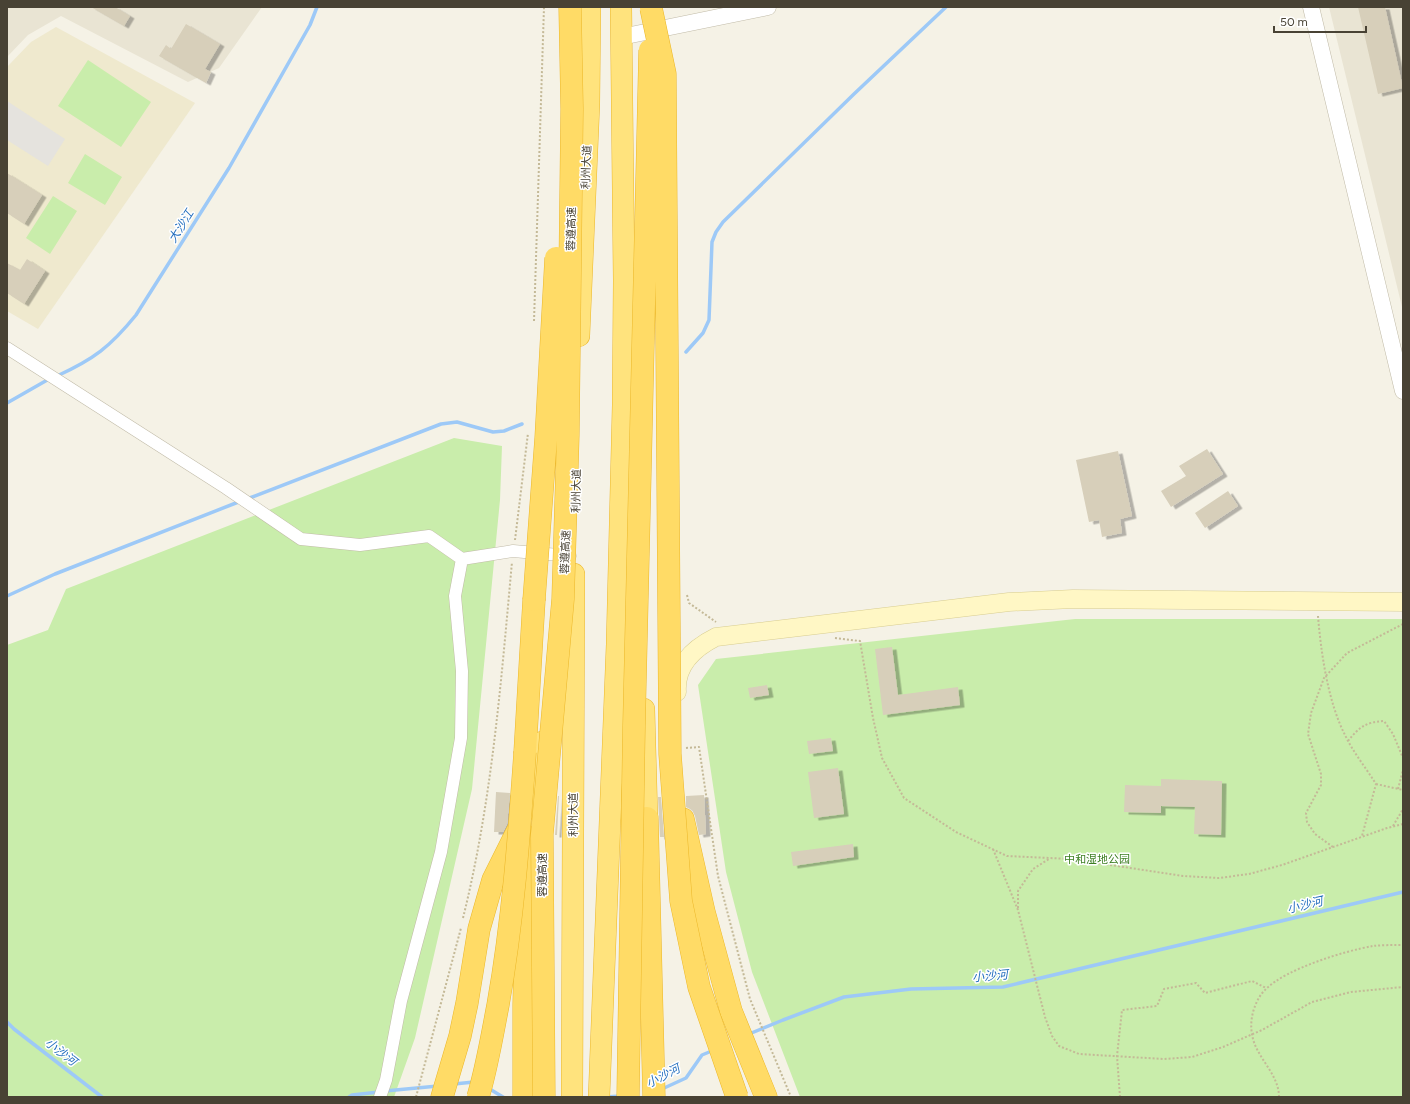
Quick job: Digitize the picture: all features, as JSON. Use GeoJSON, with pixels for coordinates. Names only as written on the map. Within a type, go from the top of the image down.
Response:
{"type":"FeatureCollection","features":[{"type":"Feature","properties":{"kind":"highway","name":"蓉遵高速"},"geometry":{"type":"LineString","coordinates":[[544,1097],[542,834],[563,599],[568,435],[572,109],[570,7]]}},
{"type":"Feature","properties":{"kind":"highway","name":"利州大道"},"geometry":{"type":"LineString","coordinates":[[572,1097],[574,593],[578,381],[589,104],[590,7]]}},
{"type":"Feature","properties":{"kind":"highway"},"geometry":{"type":"LineString","coordinates":[[599,1097],[617,644],[624,281],[621,7]]}},
{"type":"Feature","properties":{"kind":"highway"},"geometry":{"type":"LineString","coordinates":[[628,1097],[634,726],[651,7]]}},
{"type":"Feature","properties":{"kind":"highway"},"geometry":{"type":"LineString","coordinates":[[651,7],[665,74],[670,754],[681,901],[699,987],[737,1097]]}},
{"type":"Feature","properties":{"kind":"highway"},"geometry":{"type":"LineString","coordinates":[[478,1097],[493,1032],[508,950],[519,840],[547,430],[559,206],[572,109]]}},
{"type":"Feature","properties":{"kind":"highway"},"geometry":{"type":"LineString","coordinates":[[524,1097],[524,1005],[528,810],[574,593]]}},
{"type":"Feature","properties":{"kind":"highway"},"geometry":{"type":"LineString","coordinates":[[617,644],[644,706],[680,748]]}},
{"type":"Feature","properties":{"kind":"highway"},"geometry":{"type":"LineString","coordinates":[[644,706],[654,1097]]}},
{"type":"Feature","properties":{"kind":"highway"},"geometry":{"type":"LineString","coordinates":[[442,1097],[452,1067],[467,1003],[481,922],[494,880],[528,810]]}},
{"type":"Feature","properties":{"kind":"highway"},"geometry":{"type":"LineString","coordinates":[[683,819],[704,912],[732,1011],[748,1055],[766,1097]]}},
{"type":"Feature","properties":{"kind":"main road"},"geometry":{"type":"LineString","coordinates":[[683,819],[676,681],[679,669],[701,644],[716,637],[1008,602],[1073,599],[1403,602]]}},
{"type":"Feature","properties":{"kind":"street"},"geometry":{"type":"LineString","coordinates":[[621,37],[768,7]]}},
{"type":"Feature","properties":{"kind":"street"},"geometry":{"type":"LineString","coordinates":[[1311,7],[1403,391]]}},
{"type":"Feature","properties":{"kind":"street"},"geometry":{"type":"LineString","coordinates":[[7,348],[226,488],[301,539],[360,545],[428,536],[462,559],[513,551],[575,556]]}},
{"type":"Feature","properties":{"kind":"street"},"geometry":{"type":"LineString","coordinates":[[380,1097],[386,1080],[401,1001],[441,852],[461,738],[462,671],[455,596],[462,559]]}},
{"type":"Feature","properties":{"kind":"path"},"geometry":{"type":"LineString","coordinates":[[534,324],[544,7]]}},
{"type":"Feature","properties":{"kind":"path"},"geometry":{"type":"LineString","coordinates":[[463,919],[476,866],[493,758],[513,551],[529,426]]}},
{"type":"Feature","properties":{"kind":"path"},"geometry":{"type":"LineString","coordinates":[[686,590],[689,603],[718,623]]}},
{"type":"Feature","properties":{"kind":"path"},"geometry":{"type":"LineString","coordinates":[[1317,602],[1320,641],[1326,676],[1330,694],[1344,735],[1376,784],[1403,790]]}},
{"type":"Feature","properties":{"kind":"path"},"geometry":{"type":"LineString","coordinates":[[1333,847],[1315,834],[1307,822],[1306,813],[1321,784],[1321,774],[1308,734],[1311,713],[1326,676],[1347,653],[1403,624]]}},
{"type":"Feature","properties":{"kind":"path"},"geometry":{"type":"LineString","coordinates":[[835,639],[860,641],[873,718],[882,758],[904,798],[956,832],[1007,856],[1071,859],[1183,876],[1219,878],[1249,874],[1282,865],[1362,836],[1403,824]]}},
{"type":"Feature","properties":{"kind":"path"},"geometry":{"type":"LineString","coordinates":[[1348,741],[1356,732],[1369,722],[1384,721],[1393,734],[1403,758]]}},
{"type":"Feature","properties":{"kind":"path"},"geometry":{"type":"LineString","coordinates":[[680,748],[699,747],[718,876],[750,999],[791,1097]]}},
{"type":"Feature","properties":{"kind":"path"},"geometry":{"type":"LineString","coordinates":[[1398,789],[1403,770]]}},
{"type":"Feature","properties":{"kind":"path"},"geometry":{"type":"LineString","coordinates":[[1362,836],[1376,784]]}},
{"type":"Feature","properties":{"kind":"path"},"geometry":{"type":"LineString","coordinates":[[1393,826],[1403,809]]}},
{"type":"Feature","properties":{"kind":"path"},"geometry":{"type":"LineString","coordinates":[[993,849],[1018,910],[1045,1017],[1059,1046],[1079,1054],[1164,1059],[1192,1057],[1223,1047],[1252,1034],[1312,1002],[1351,992],[1403,987]]}},
{"type":"Feature","properties":{"kind":"path"},"geometry":{"type":"LineString","coordinates":[[1018,910],[1018,891],[1033,869],[1050,858]]}},
{"type":"Feature","properties":{"kind":"path"},"geometry":{"type":"LineString","coordinates":[[416,1097],[461,926]]}},
{"type":"Feature","properties":{"kind":"path"},"geometry":{"type":"LineString","coordinates":[[1279,1097],[1275,1079],[1259,1053],[1252,1034],[1252,1018],[1258,998],[1266,988],[1291,972],[1328,958],[1372,946],[1403,945]]}},
{"type":"Feature","properties":{"kind":"path"},"geometry":{"type":"LineString","coordinates":[[1120,1097],[1117,1056],[1122,1010],[1157,1006],[1164,989],[1196,983],[1205,993],[1252,981],[1266,988]]}},
{"type":"Feature","properties":{"kind":"shaded area"},"geometry":{"type":"Polygon","coordinates":[[[7,7],[262,7],[219,68],[188,82],[61,16],[28,35],[7,57],[7,7]]]}},
{"type":"Feature","properties":{"kind":"shaded area"},"geometry":{"type":"Polygon","coordinates":[[[1329,7],[1403,7],[1403,311],[1329,7]]]}},
{"type":"Feature","properties":{"kind":"shaded area"},"geometry":{"type":"Polygon","coordinates":[[[56,27],[195,103],[38,329],[7,311],[7,67],[31,42],[56,27]]]}},
{"type":"Feature","properties":{"kind":"shaded area"},"geometry":{"type":"Polygon","coordinates":[[[7,101],[65,139],[48,166],[7,140],[7,101]]]}},
{"type":"Feature","properties":{"kind":"green space"},"geometry":{"type":"Polygon","coordinates":[[[88,60],[151,102],[121,147],[58,106],[88,60]]]}},
{"type":"Feature","properties":{"kind":"green space"},"geometry":{"type":"Polygon","coordinates":[[[85,154],[122,177],[105,205],[68,183],[85,154]]]}},
{"type":"Feature","properties":{"kind":"green space"},"geometry":{"type":"Polygon","coordinates":[[[53,196],[77,211],[50,254],[26,238],[53,196]]]}},
{"type":"Feature","properties":{"kind":"green space"},"geometry":{"type":"Polygon","coordinates":[[[454,438],[502,446],[500,500],[472,789],[415,1038],[394,1097],[7,1097],[7,645],[48,630],[66,589],[454,438]]]}},
{"type":"Feature","properties":{"kind":"green space","name":"中和湿地公园"},"geometry":{"type":"Polygon","coordinates":[[[1075,619],[1403,619],[1403,1097],[800,1097],[752,972],[726,872],[698,685],[716,659],[1075,619]]]}},
{"type":"Feature","properties":{"kind":"building"},"geometry":{"type":"Polygon","coordinates":[[[91,7],[115,7],[130,16],[124,26],[91,7]]]}},
{"type":"Feature","properties":{"kind":"building"},"geometry":{"type":"Polygon","coordinates":[[[1358,7],[1385,7],[1403,88],[1378,94],[1358,7]]]}},
{"type":"Feature","properties":{"kind":"building"},"geometry":{"type":"Polygon","coordinates":[[[186,24],[220,44],[205,69],[211,72],[206,83],[159,56],[166,45],[171,49],[186,24]]]}},
{"type":"Feature","properties":{"kind":"building"},"geometry":{"type":"Polygon","coordinates":[[[7,173],[42,195],[24,224],[7,213],[7,173]]]}},
{"type":"Feature","properties":{"kind":"building"},"geometry":{"type":"Polygon","coordinates":[[[27,259],[45,271],[24,304],[7,293],[7,263],[20,270],[27,259]]]}},
{"type":"Feature","properties":{"kind":"building"},"geometry":{"type":"Polygon","coordinates":[[[1207,449],[1223,474],[1171,507],[1161,491],[1186,476],[1179,466],[1207,449]]]}},
{"type":"Feature","properties":{"kind":"building"},"geometry":{"type":"Polygon","coordinates":[[[1118,451],[1132,516],[1120,519],[1122,533],[1102,537],[1099,520],[1089,522],[1076,460],[1118,451]]]}},
{"type":"Feature","properties":{"kind":"building"},"geometry":{"type":"Polygon","coordinates":[[[1228,491],[1238,506],[1205,528],[1195,513],[1228,491]]]}},
{"type":"Feature","properties":{"kind":"building"},"geometry":{"type":"Polygon","coordinates":[[[892,647],[898,695],[958,687],[960,705],[883,715],[875,649],[892,647]]]}},
{"type":"Feature","properties":{"kind":"building"},"geometry":{"type":"Polygon","coordinates":[[[767,685],[769,695],[750,698],[748,688],[767,685]]]}},
{"type":"Feature","properties":{"kind":"building"},"geometry":{"type":"Polygon","coordinates":[[[831,738],[833,751],[809,754],[807,741],[831,738]]]}},
{"type":"Feature","properties":{"kind":"building"},"geometry":{"type":"Polygon","coordinates":[[[838,768],[844,814],[814,818],[808,772],[838,768]]]}},
{"type":"Feature","properties":{"kind":"building"},"geometry":{"type":"Polygon","coordinates":[[[1161,779],[1222,781],[1221,835],[1194,834],[1195,807],[1161,806],[1161,813],[1124,812],[1125,785],[1161,786],[1161,779]]]}},
{"type":"Feature","properties":{"kind":"building"},"geometry":{"type":"Polygon","coordinates":[[[496,792],[510,793],[507,824],[503,832],[494,832],[496,792]]]}},
{"type":"Feature","properties":{"kind":"building"},"geometry":{"type":"Polygon","coordinates":[[[704,795],[706,834],[699,835],[695,816],[692,810],[686,807],[686,796],[704,795]]]}},
{"type":"Feature","properties":{"kind":"building"},"geometry":{"type":"Polygon","coordinates":[[[558,796],[557,835],[555,835],[558,796]]]}},
{"type":"Feature","properties":{"kind":"building"},"geometry":{"type":"Polygon","coordinates":[[[658,797],[661,797],[664,837],[660,837],[658,797]]]}},
{"type":"Feature","properties":{"kind":"building"},"geometry":{"type":"Polygon","coordinates":[[[853,844],[854,857],[793,866],[791,852],[853,844]]]}},
{"type":"Feature","properties":{"kind":"waterway","name":"大沙江"},"geometry":{"type":"LineString","coordinates":[[57,376],[81,364],[101,351],[118,336],[136,315],[229,168],[310,25],[317,7]]}},
{"type":"Feature","properties":{"kind":"waterway"},"geometry":{"type":"LineString","coordinates":[[686,352],[703,333],[709,320],[712,242],[716,232],[723,222],[854,94],[946,7]]}},
{"type":"Feature","properties":{"kind":"waterway","name":"大沙江"},"geometry":{"type":"LineString","coordinates":[[7,403],[49,379]]}},
{"type":"Feature","properties":{"kind":"waterway"},"geometry":{"type":"LineString","coordinates":[[247,499],[441,424],[457,422],[493,432],[504,431],[522,424]]}},
{"type":"Feature","properties":{"kind":"waterway"},"geometry":{"type":"LineString","coordinates":[[7,596],[55,574],[241,501]]}},
{"type":"Feature","properties":{"kind":"waterway","name":"小沙河"},"geometry":{"type":"LineString","coordinates":[[749,1034],[844,997],[911,989],[1003,987],[1403,892]]}},
{"type":"Feature","properties":{"kind":"waterway","name":"小沙河"},"geometry":{"type":"LineString","coordinates":[[7,1022],[102,1097]]}},
{"type":"Feature","properties":{"kind":"waterway","name":"小沙河"},"geometry":{"type":"LineString","coordinates":[[662,1089],[686,1078],[702,1055],[714,1050]]}},
{"type":"Feature","properties":{"kind":"waterway","name":"小沙河"},"geometry":{"type":"LineString","coordinates":[[454,1084],[474,1082]]}},
{"type":"Feature","properties":{"kind":"waterway","name":"小沙河"},"geometry":{"type":"LineString","coordinates":[[385,1091],[438,1086]]}},
{"type":"Feature","properties":{"kind":"waterway","name":"小沙河"},"geometry":{"type":"LineString","coordinates":[[488,1088],[503,1097]]}},
{"type":"Feature","properties":{"kind":"waterway","name":"小沙河"},"geometry":{"type":"LineString","coordinates":[[349,1097],[352,1095],[379,1092]]}},
{"type":"Feature","properties":{"kind":"waterway","name":"小沙河"},"geometry":{"type":"LineString","coordinates":[[605,1097],[621,1096]]}}]}
